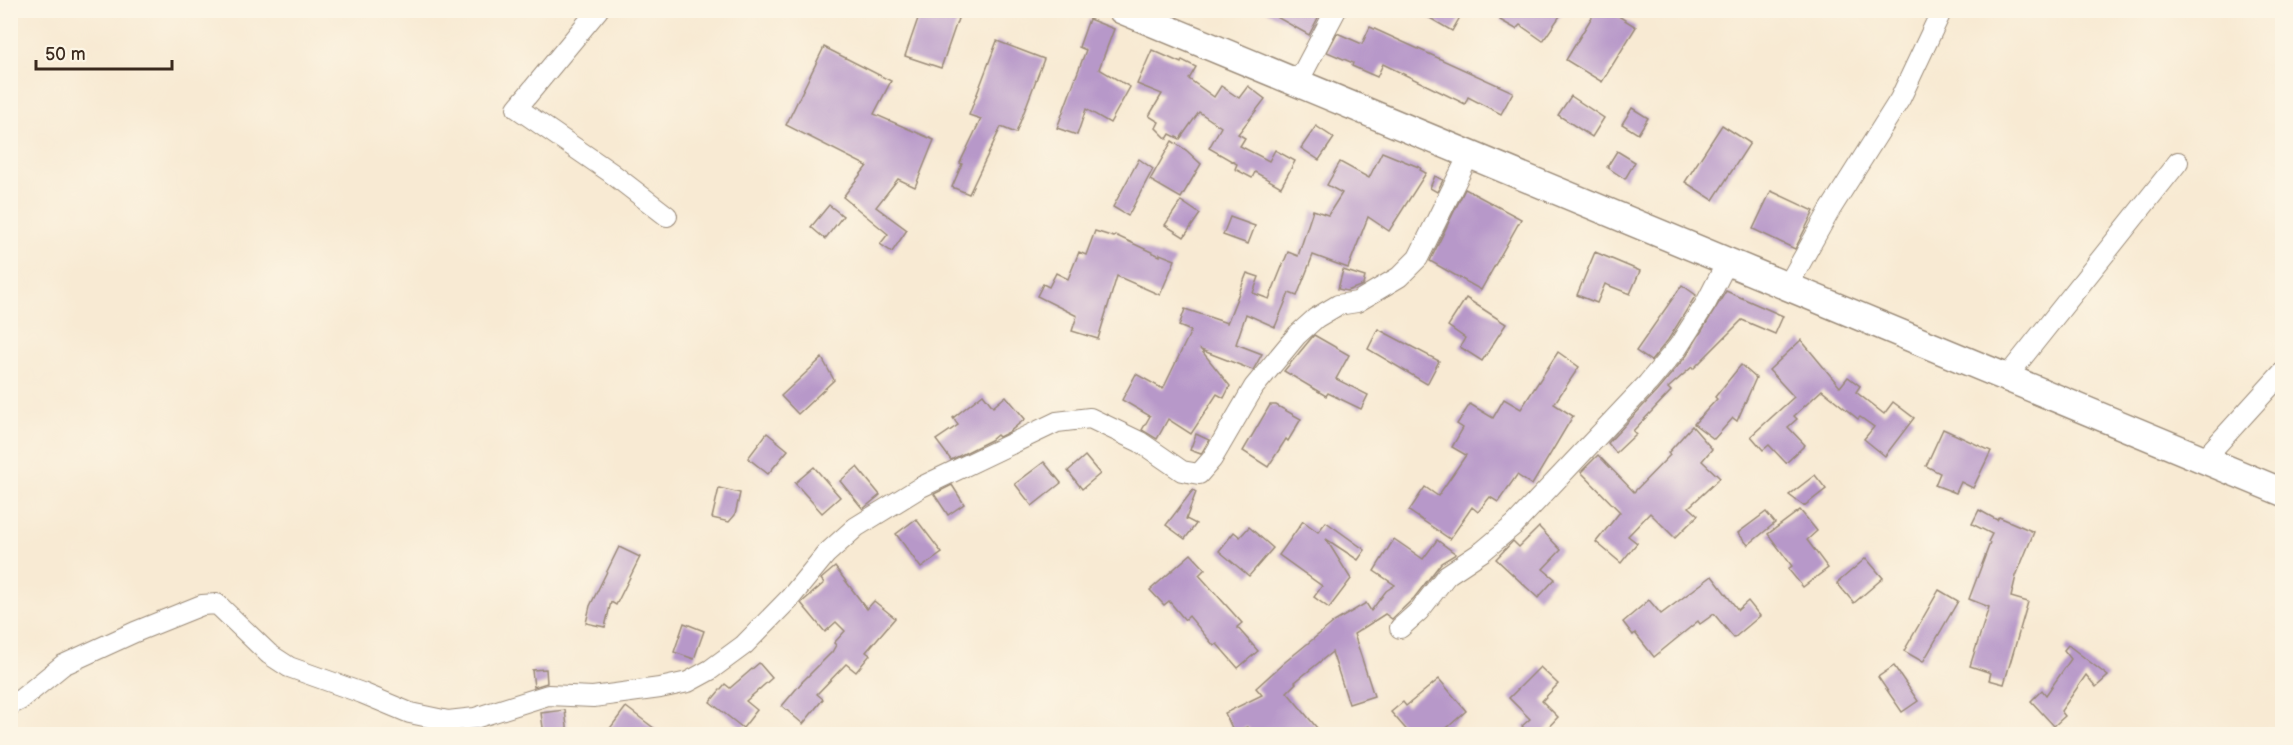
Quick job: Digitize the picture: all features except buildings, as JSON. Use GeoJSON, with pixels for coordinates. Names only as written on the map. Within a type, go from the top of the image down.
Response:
{"type":"FeatureCollection","features":[{"type":"Feature","properties":{"kind":"main road"},"geometry":{"type":"LineString","coordinates":[[1122,10],[2283,492]]}},
{"type":"Feature","properties":{"kind":"street"},"geometry":{"type":"LineString","coordinates":[[598,10],[517,108],[610,172],[667,216]]}},
{"type":"Feature","properties":{"kind":"street"},"geometry":{"type":"LineString","coordinates":[[1297,84],[1336,10]]}},
{"type":"Feature","properties":{"kind":"street"},"geometry":{"type":"LineString","coordinates":[[1787,287],[1830,210],[1900,99],[1942,10]]}},
{"type":"Feature","properties":{"kind":"street"},"geometry":{"type":"LineString","coordinates":[[10,705],[20,700],[63,665],[202,604],[217,604],[269,654],[289,667],[410,713],[448,722],[475,718],[548,695],[593,697],[688,682],[710,670],[744,645],[790,598],[826,554],[856,527],[921,487],[1057,422],[1090,418],[1140,442],[1182,471],[1199,474],[1212,459],[1254,387],[1297,335],[1316,318],[1338,305],[1357,302],[1399,277],[1418,258],[1468,155]]}},
{"type":"Feature","properties":{"kind":"street"},"geometry":{"type":"LineString","coordinates":[[2006,378],[2178,162]]}},
{"type":"Feature","properties":{"kind":"street"},"geometry":{"type":"LineString","coordinates":[[1400,628],[1419,611],[1447,575],[1483,551],[1514,525],[1648,383],[1678,347],[1706,303],[1727,262]]}},
{"type":"Feature","properties":{"kind":"street"},"geometry":{"type":"LineString","coordinates":[[2204,459],[2283,373]]}}]}
